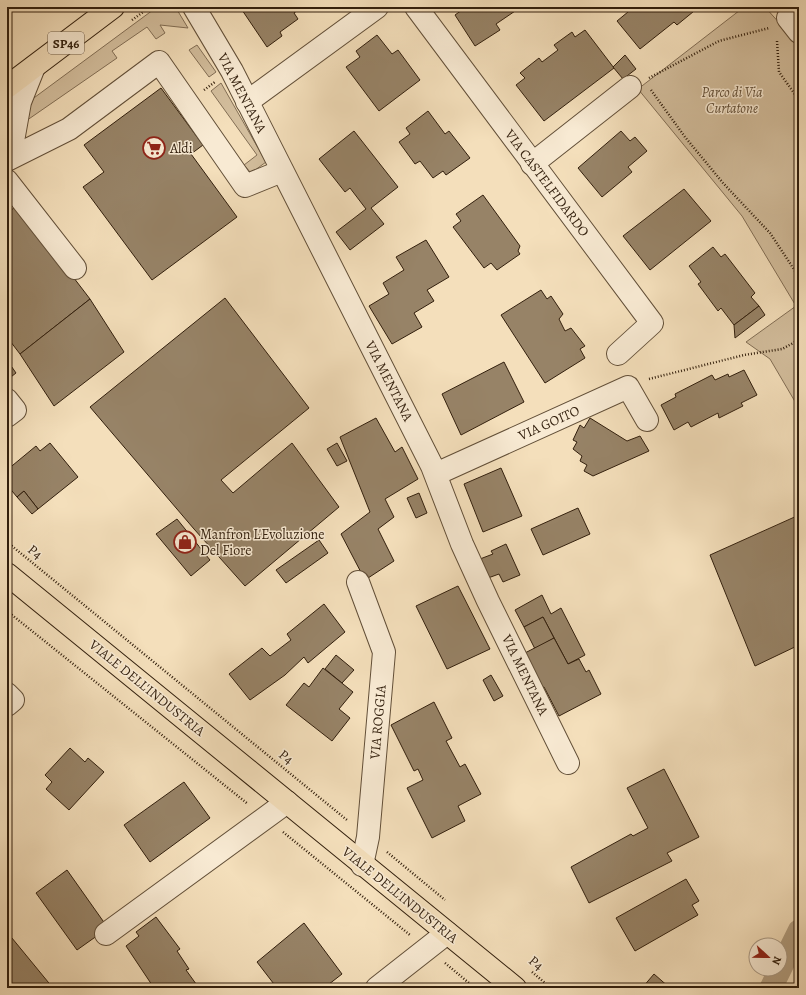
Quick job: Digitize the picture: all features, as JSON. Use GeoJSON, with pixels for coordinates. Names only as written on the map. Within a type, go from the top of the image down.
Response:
{"type":"FeatureCollection","features":[{"type":"Feature","properties":{"kind":"main road","name":"SP46"},"geometry":{"type":"LineString","coordinates":[[7,87],[34,67],[101,11]]}},
{"type":"Feature","properties":{"kind":"main road","name":"VIALE DELL'INDUSTRIA"},"geometry":{"type":"LineString","coordinates":[[7,574],[514,988]]}},
{"type":"Feature","properties":{"kind":"street","name":"VIA MENTANA"},"geometry":{"type":"LineString","coordinates":[[194,7],[232,71],[436,474],[462,544],[488,601],[568,763]]}},
{"type":"Feature","properties":{"kind":"street"},"geometry":{"type":"LineString","coordinates":[[247,102],[377,7]]}},
{"type":"Feature","properties":{"kind":"street","name":"VIA CASTELFIDARDO"},"geometry":{"type":"LineString","coordinates":[[416,7],[652,323],[618,354]]}},
{"type":"Feature","properties":{"kind":"street"},"geometry":{"type":"LineString","coordinates":[[9,159],[69,129],[159,62],[245,186],[282,171]]}},
{"type":"Feature","properties":{"kind":"street"},"geometry":{"type":"LineString","coordinates":[[9,159],[20,102],[34,67]]}},
{"type":"Feature","properties":{"kind":"street"},"geometry":{"type":"LineString","coordinates":[[532,164],[637,84]]}},
{"type":"Feature","properties":{"kind":"street"},"geometry":{"type":"LineString","coordinates":[[7,181],[75,268]]}},
{"type":"Feature","properties":{"kind":"street","name":"VIA GOITO"},"geometry":{"type":"LineString","coordinates":[[436,474],[628,387],[647,420]]}},
{"type":"Feature","properties":{"kind":"street"},"geometry":{"type":"LineString","coordinates":[[7,400],[15,410],[7,416]]}},
{"type":"Feature","properties":{"kind":"street","name":"VIA ROGGIA"},"geometry":{"type":"LineString","coordinates":[[358,582],[384,652],[368,837],[362,865]]}},
{"type":"Feature","properties":{"kind":"street"},"geometry":{"type":"LineString","coordinates":[[7,694],[13,700],[7,706]]}},
{"type":"Feature","properties":{"kind":"street"},"geometry":{"type":"LineString","coordinates":[[106,934],[287,802]]}},
{"type":"Feature","properties":{"kind":"street"},"geometry":{"type":"LineString","coordinates":[[376,988],[447,933]]}},
{"type":"Feature","properties":{"kind":"path"},"geometry":{"type":"LineString","coordinates":[[799,100],[779,72],[788,25],[719,41],[637,84],[684,136],[723,183],[770,233],[799,277]]}},
{"type":"Feature","properties":{"kind":"path"},"geometry":{"type":"LineString","coordinates":[[652,379],[744,355],[782,349],[799,340]]}},
{"type":"Feature","properties":{"kind":"path","name":"P4"},"geometry":{"type":"LineString","coordinates":[[7,542],[448,902]]}},
{"type":"Feature","properties":{"kind":"path"},"geometry":{"type":"LineString","coordinates":[[7,611],[266,818],[475,988]]}},
{"type":"Feature","properties":{"kind":"path","name":"P4"},"geometry":{"type":"LineString","coordinates":[[527,968],[551,988]]}},
{"type":"Feature","properties":{"kind":"green space"},"geometry":{"type":"Polygon","coordinates":[[[157,7],[176,8],[188,28],[160,25],[165,33],[156,39],[147,27],[112,51],[117,58],[23,123],[27,103],[157,7]]]}},
{"type":"Feature","properties":{"kind":"green space","name":"Parco di Via Curtatone"},"geometry":{"type":"Polygon","coordinates":[[[744,7],[765,7],[799,45],[799,405],[797,405],[770,359],[746,342],[796,306],[742,216],[638,89],[744,7]]]}},
{"type":"Feature","properties":{"kind":"green space"},"geometry":{"type":"Polygon","coordinates":[[[197,45],[216,72],[209,77],[189,50],[197,45]]]}},
{"type":"Feature","properties":{"kind":"green space"},"geometry":{"type":"Polygon","coordinates":[[[221,83],[266,162],[251,173],[244,165],[257,155],[211,91],[221,83]]]}},
{"type":"Feature","properties":{"kind":"building"},"geometry":{"type":"Polygon","coordinates":[[[240,7],[302,7],[294,13],[298,19],[280,32],[282,36],[267,47],[240,7]]]}},
{"type":"Feature","properties":{"kind":"building"},"geometry":{"type":"Polygon","coordinates":[[[460,7],[521,7],[496,24],[500,30],[475,46],[455,15],[462,10],[460,7]]]}},
{"type":"Feature","properties":{"kind":"building"},"geometry":{"type":"Polygon","coordinates":[[[634,7],[699,7],[677,25],[674,22],[640,49],[617,21],[634,7]]]}},
{"type":"Feature","properties":{"kind":"building"},"geometry":{"type":"Polygon","coordinates":[[[585,30],[614,68],[544,121],[516,85],[525,78],[520,73],[539,58],[542,62],[558,50],[554,45],[572,32],[575,37],[585,30]]]}},
{"type":"Feature","properties":{"kind":"building"},"geometry":{"type":"Polygon","coordinates":[[[377,35],[392,54],[398,50],[420,80],[379,111],[346,67],[360,57],[356,51],[377,35]]]}},
{"type":"Feature","properties":{"kind":"building"},"geometry":{"type":"Polygon","coordinates":[[[625,55],[636,69],[623,79],[613,67],[625,55]]]}},
{"type":"Feature","properties":{"kind":"building"},"geometry":{"type":"Polygon","coordinates":[[[161,88],[203,145],[191,154],[237,217],[152,280],[83,187],[104,172],[84,145],[161,88]]]}},
{"type":"Feature","properties":{"kind":"building"},"geometry":{"type":"Polygon","coordinates":[[[428,111],[445,134],[449,131],[470,158],[446,175],[443,171],[433,178],[420,161],[415,164],[399,142],[410,134],[406,128],[428,111]]]}},
{"type":"Feature","properties":{"kind":"building"},"geometry":{"type":"Polygon","coordinates":[[[354,131],[398,187],[371,208],[384,224],[350,250],[336,232],[366,209],[350,188],[345,192],[319,159],[354,131]]]}},
{"type":"Feature","properties":{"kind":"building"},"geometry":{"type":"Polygon","coordinates":[[[621,131],[630,141],[635,137],[647,151],[628,167],[632,172],[602,197],[578,168],[621,131]]]}},
{"type":"Feature","properties":{"kind":"building"},"geometry":{"type":"Polygon","coordinates":[[[684,189],[711,221],[650,270],[623,236],[684,189]]]}},
{"type":"Feature","properties":{"kind":"building"},"geometry":{"type":"Polygon","coordinates":[[[483,195],[520,246],[518,251],[520,254],[497,270],[491,263],[484,268],[453,227],[461,221],[456,214],[483,195]]]}},
{"type":"Feature","properties":{"kind":"building"},"geometry":{"type":"Polygon","coordinates":[[[18,205],[90,299],[20,354],[7,337],[7,213],[18,205]]]}},
{"type":"Feature","properties":{"kind":"building"},"geometry":{"type":"Polygon","coordinates":[[[426,240],[449,277],[427,290],[434,301],[414,313],[422,327],[392,344],[369,306],[389,294],[383,283],[404,270],[396,257],[426,240]]]}},
{"type":"Feature","properties":{"kind":"building"},"geometry":{"type":"Polygon","coordinates":[[[713,247],[721,257],[725,254],[755,293],[751,297],[759,306],[734,325],[721,308],[718,311],[698,284],[701,282],[689,266],[713,247]]]}},
{"type":"Feature","properties":{"kind":"building"},"geometry":{"type":"Polygon","coordinates":[[[541,290],[547,299],[551,296],[563,314],[559,319],[565,331],[571,328],[585,346],[580,349],[585,358],[545,383],[501,315],[541,290]]]}},
{"type":"Feature","properties":{"kind":"building"},"geometry":{"type":"Polygon","coordinates":[[[225,298],[309,408],[221,480],[233,493],[292,443],[339,507],[245,586],[194,529],[90,407],[225,298]]]}},
{"type":"Feature","properties":{"kind":"building"},"geometry":{"type":"Polygon","coordinates":[[[90,299],[124,352],[54,406],[20,354],[90,299]]]}},
{"type":"Feature","properties":{"kind":"building"},"geometry":{"type":"Polygon","coordinates":[[[759,306],[765,315],[735,338],[734,325],[759,306]]]}},
{"type":"Feature","properties":{"kind":"building"},"geometry":{"type":"Polygon","coordinates":[[[7,360],[16,373],[7,380],[7,360]]]}},
{"type":"Feature","properties":{"kind":"building"},"geometry":{"type":"Polygon","coordinates":[[[504,362],[524,402],[461,435],[442,394],[504,362]]]}},
{"type":"Feature","properties":{"kind":"building"},"geometry":{"type":"Polygon","coordinates":[[[744,370],[757,395],[741,403],[743,406],[719,418],[718,413],[691,427],[688,422],[674,430],[661,405],[676,397],[675,394],[712,375],[715,380],[728,374],[729,377],[744,370]]]}},
{"type":"Feature","properties":{"kind":"building"},"geometry":{"type":"Polygon","coordinates":[[[376,418],[395,452],[402,447],[418,479],[385,499],[394,517],[378,529],[394,561],[365,580],[341,534],[370,512],[340,437],[376,418]]]}},
{"type":"Feature","properties":{"kind":"building"},"geometry":{"type":"Polygon","coordinates":[[[590,418],[627,441],[640,436],[649,451],[593,476],[584,471],[587,465],[580,461],[582,456],[573,449],[577,442],[573,440],[580,425],[584,428],[590,418]]]}},
{"type":"Feature","properties":{"kind":"building"},"geometry":{"type":"Polygon","coordinates":[[[50,443],[78,477],[38,509],[24,491],[17,497],[7,485],[7,470],[36,446],[40,451],[50,443]]]}},
{"type":"Feature","properties":{"kind":"building"},"geometry":{"type":"Polygon","coordinates":[[[337,443],[347,461],[337,466],[327,449],[337,443]]]}},
{"type":"Feature","properties":{"kind":"building"},"geometry":{"type":"Polygon","coordinates":[[[501,468],[522,516],[483,532],[464,484],[501,468]]]}},
{"type":"Feature","properties":{"kind":"building"},"geometry":{"type":"Polygon","coordinates":[[[24,491],[38,509],[32,514],[17,497],[24,491]]]}},
{"type":"Feature","properties":{"kind":"building"},"geometry":{"type":"Polygon","coordinates":[[[419,493],[427,513],[416,518],[407,498],[419,493]]]}},
{"type":"Feature","properties":{"kind":"building"},"geometry":{"type":"Polygon","coordinates":[[[578,508],[590,534],[543,555],[531,529],[578,508]]]}},
{"type":"Feature","properties":{"kind":"building"},"geometry":{"type":"Polygon","coordinates":[[[799,515],[799,645],[755,666],[710,555],[799,515]]]}},
{"type":"Feature","properties":{"kind":"building"},"geometry":{"type":"Polygon","coordinates":[[[177,519],[210,560],[191,576],[156,534],[177,519]]]}},
{"type":"Feature","properties":{"kind":"building"},"geometry":{"type":"Polygon","coordinates":[[[319,540],[328,553],[286,583],[276,570],[319,540]]]}},
{"type":"Feature","properties":{"kind":"building"},"geometry":{"type":"Polygon","coordinates":[[[506,544],[520,575],[503,582],[499,574],[488,578],[480,559],[493,554],[491,551],[506,544]]]}},
{"type":"Feature","properties":{"kind":"building"},"geometry":{"type":"Polygon","coordinates":[[[458,586],[490,649],[447,669],[416,606],[458,586]]]}},
{"type":"Feature","properties":{"kind":"building"},"geometry":{"type":"Polygon","coordinates":[[[542,595],[551,614],[561,608],[585,655],[568,664],[543,617],[524,627],[515,610],[542,595]]]}},
{"type":"Feature","properties":{"kind":"building"},"geometry":{"type":"Polygon","coordinates":[[[324,604],[345,632],[308,663],[304,657],[285,675],[250,700],[229,674],[262,648],[270,656],[291,640],[287,634],[324,604]]]}},
{"type":"Feature","properties":{"kind":"building"},"geometry":{"type":"Polygon","coordinates":[[[543,617],[554,638],[535,649],[524,627],[543,617]]]}},
{"type":"Feature","properties":{"kind":"building"},"geometry":{"type":"Polygon","coordinates":[[[554,638],[568,664],[579,659],[586,672],[589,670],[601,694],[559,716],[544,687],[541,688],[523,654],[554,638]]]}},
{"type":"Feature","properties":{"kind":"building"},"geometry":{"type":"Polygon","coordinates":[[[336,655],[354,670],[342,683],[325,669],[336,655]]]}},
{"type":"Feature","properties":{"kind":"building"},"geometry":{"type":"Polygon","coordinates":[[[323,668],[353,692],[339,709],[350,718],[332,741],[286,705],[304,683],[309,687],[323,668]]]}},
{"type":"Feature","properties":{"kind":"building"},"geometry":{"type":"Polygon","coordinates":[[[491,675],[503,696],[494,701],[483,680],[491,675]]]}},
{"type":"Feature","properties":{"kind":"building"},"geometry":{"type":"Polygon","coordinates":[[[434,702],[452,738],[446,741],[460,767],[465,764],[481,794],[458,806],[465,821],[432,838],[407,788],[423,780],[418,769],[414,771],[391,725],[434,702]]]}},
{"type":"Feature","properties":{"kind":"building"},"geometry":{"type":"Polygon","coordinates":[[[70,748],[85,762],[88,758],[104,772],[69,810],[46,789],[52,782],[45,775],[70,748]]]}},
{"type":"Feature","properties":{"kind":"building"},"geometry":{"type":"Polygon","coordinates":[[[664,769],[699,837],[667,853],[672,861],[589,903],[571,867],[631,834],[633,836],[648,828],[627,788],[664,769]]]}},
{"type":"Feature","properties":{"kind":"building"},"geometry":{"type":"Polygon","coordinates":[[[184,782],[210,818],[150,862],[124,825],[184,782]]]}},
{"type":"Feature","properties":{"kind":"building"},"geometry":{"type":"Polygon","coordinates":[[[67,870],[108,928],[77,950],[36,893],[67,870]]]}},
{"type":"Feature","properties":{"kind":"building"},"geometry":{"type":"Polygon","coordinates":[[[686,879],[699,901],[692,905],[698,915],[635,951],[616,918],[686,879]]]}},
{"type":"Feature","properties":{"kind":"building"},"geometry":{"type":"Polygon","coordinates":[[[156,917],[180,949],[177,951],[189,969],[186,970],[199,988],[154,988],[126,946],[139,936],[136,932],[156,917]]]}},
{"type":"Feature","properties":{"kind":"building"},"geometry":{"type":"Polygon","coordinates":[[[304,923],[342,974],[324,988],[277,988],[257,962],[304,923]]]}},
{"type":"Feature","properties":{"kind":"building"},"geometry":{"type":"Polygon","coordinates":[[[7,932],[53,988],[7,988],[7,932]]]}},
{"type":"Feature","properties":{"kind":"building"},"geometry":{"type":"Polygon","coordinates":[[[654,974],[670,988],[642,988],[654,974]]]}},
{"type":"Feature","properties":{"kind":"waterway"},"geometry":{"type":"LineString","coordinates":[[771,988],[799,931]]}},
{"type":"Feature","properties":{"kind":"place","name":"Aldi"},"geometry":{"type":"Point","coordinates":[154,148]}},
{"type":"Feature","properties":{"kind":"place","name":"Manfron L'Evoluzione Del Fiore"},"geometry":{"type":"Point","coordinates":[185,542]}}]}
